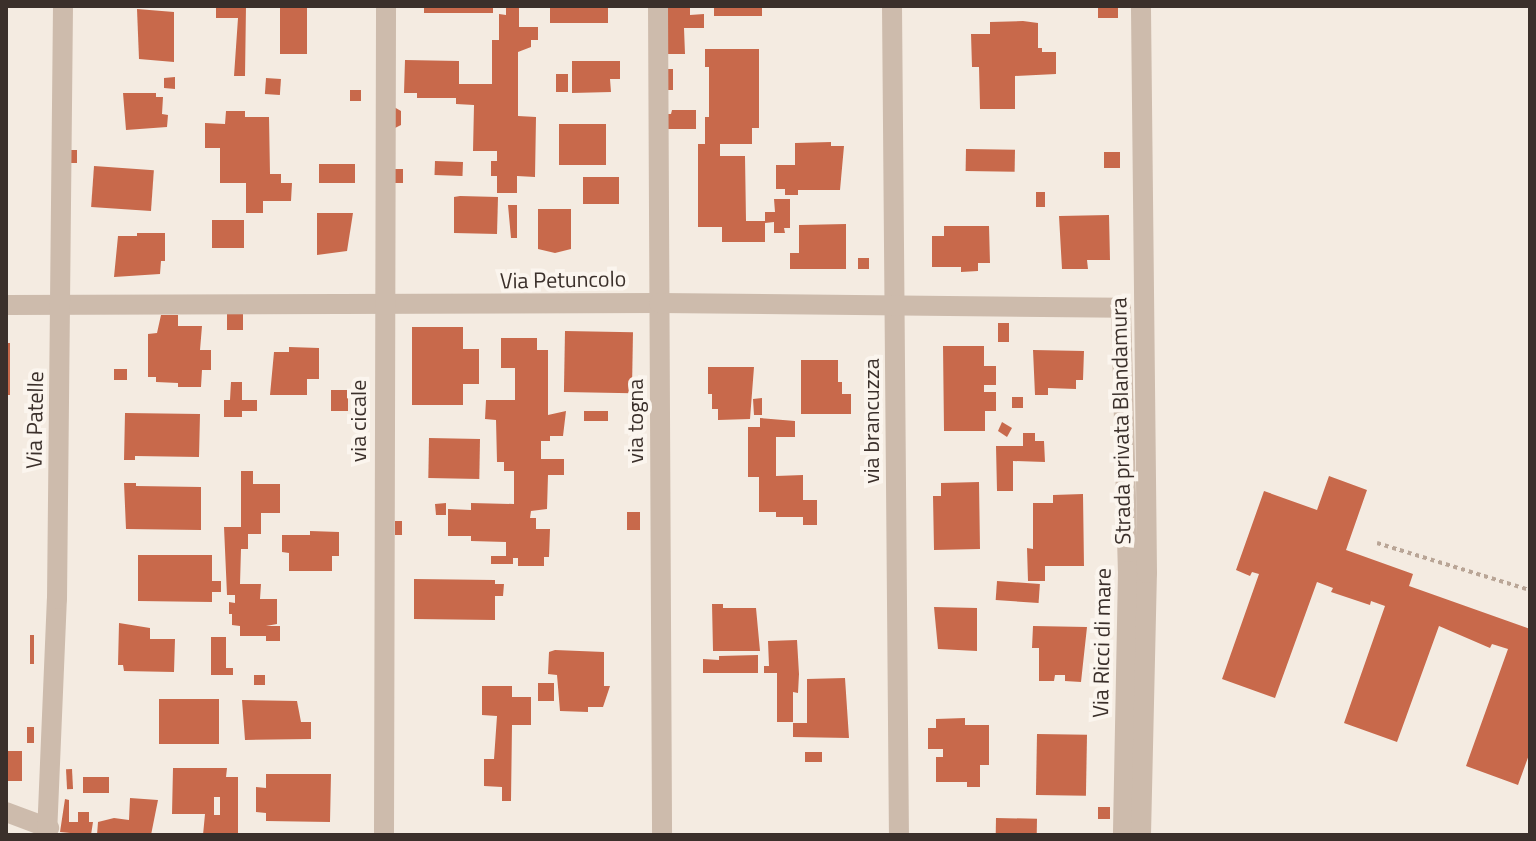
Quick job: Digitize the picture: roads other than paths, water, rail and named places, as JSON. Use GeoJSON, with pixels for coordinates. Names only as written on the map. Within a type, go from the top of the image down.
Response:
{"type":"FeatureCollection","features":[{"type":"Feature","properties":{"kind":"street","name":"Via Patelle"},"geometry":{"type":"LineString","coordinates":[[48,832],[61,307],[63,6]]}},
{"type":"Feature","properties":{"kind":"street","name":"via cicale"},"geometry":{"type":"LineString","coordinates":[[384,835],[386,6]]}},
{"type":"Feature","properties":{"kind":"street","name":"via togna"},"geometry":{"type":"LineString","coordinates":[[658,6],[662,835]]}},
{"type":"Feature","properties":{"kind":"street","name":"via brancuzza"},"geometry":{"type":"LineString","coordinates":[[892,6],[899,835]]}},
{"type":"Feature","properties":{"kind":"street","name":"Strada privata Blandamura"},"geometry":{"type":"LineString","coordinates":[[1141,6],[1133,743],[1141,835]]}},
{"type":"Feature","properties":{"kind":"street","name":"Via Petuncolo"},"geometry":{"type":"LineString","coordinates":[[6,305],[383,307],[659,303],[1121,308]]}},
{"type":"Feature","properties":{"kind":"street","name":"Via Ricci di mare"},"geometry":{"type":"LineString","coordinates":[[1121,308],[1137,572]]}},
{"type":"Feature","properties":{"kind":"street","name":"Via Ricci di mare"},"geometry":{"type":"LineString","coordinates":[[1123,835],[1133,743]]}},
{"type":"Feature","properties":{"kind":"street"},"geometry":{"type":"LineString","coordinates":[[6,812],[48,832]]}}]}
